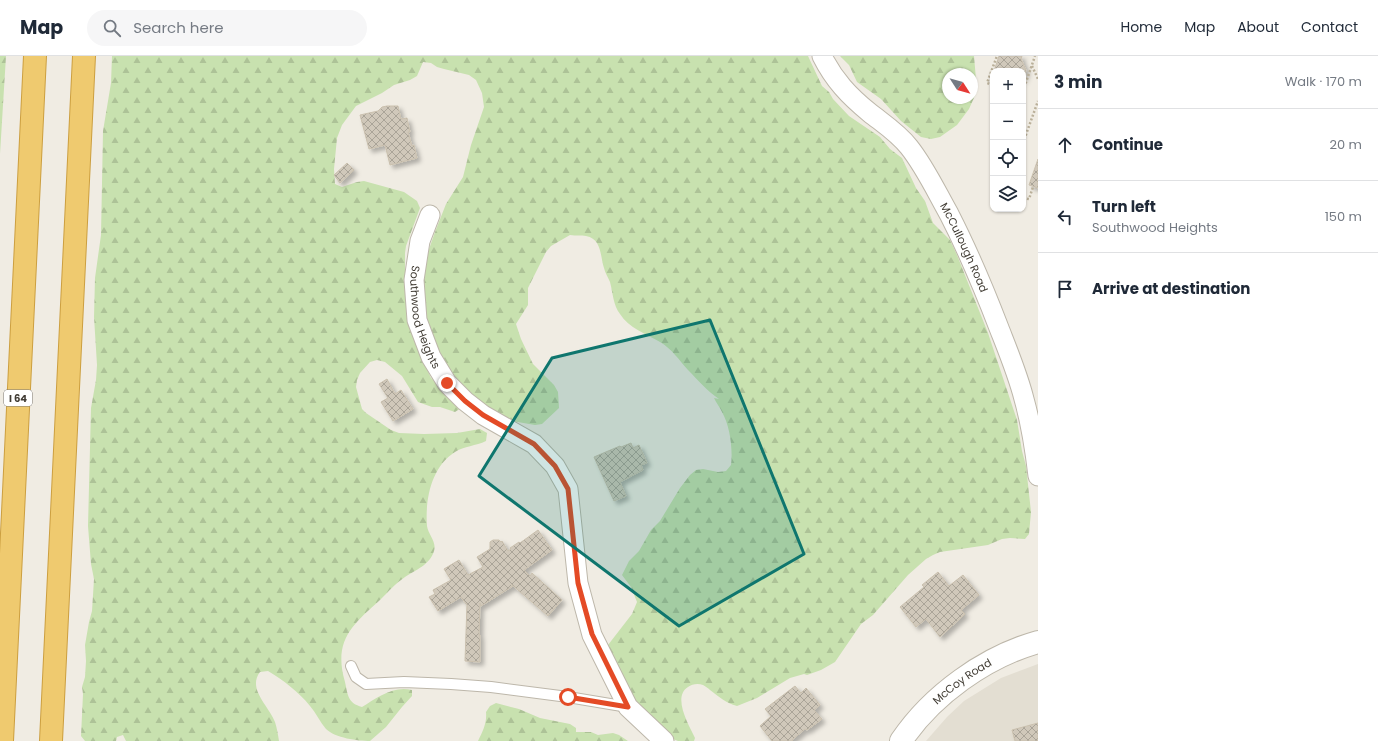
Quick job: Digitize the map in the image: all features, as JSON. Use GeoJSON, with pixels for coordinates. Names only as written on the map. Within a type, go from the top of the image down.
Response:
{"type":"FeatureCollection","features":[{"type":"Feature","properties":{"kind":"highway","name":"I 64"},"geometry":{"type":"LineString","coordinates":[[2,741],[35,56]]}},
{"type":"Feature","properties":{"kind":"highway"},"geometry":{"type":"LineString","coordinates":[[51,741],[84,56]]}},
{"type":"Feature","properties":{"kind":"street","name":"McCullough Road"},"geometry":{"type":"LineString","coordinates":[[822,56],[838,82],[851,97],[897,134],[908,145],[929,176],[979,278],[1015,372],[1024,399],[1036,453],[1038,476]]}},
{"type":"Feature","properties":{"kind":"street","name":"Southwood Heights"},"geometry":{"type":"LineString","coordinates":[[430,215],[420,241],[414,280],[417,320],[431,357],[447,383],[465,401],[483,415],[534,444],[555,466],[568,489],[578,583],[592,634],[628,707],[664,741]]}},
{"type":"Feature","properties":{"kind":"street","name":"McCoy Road"},"geometry":{"type":"LineString","coordinates":[[901,741],[906,733],[935,701],[966,676],[1000,657],[1027,645],[1038,642]]}},
{"type":"Feature","properties":{"kind":"lane"},"geometry":{"type":"LineString","coordinates":[[351,666],[356,677],[366,684],[404,682],[491,687],[568,697],[628,707]]}},
{"type":"Feature","properties":{"kind":"path"},"geometry":{"type":"LineString","coordinates":[[993,68],[997,56]]}},
{"type":"Feature","properties":{"kind":"path"},"geometry":{"type":"LineString","coordinates":[[1026,83],[1035,56]]}},
{"type":"Feature","properties":{"kind":"path"},"geometry":{"type":"LineString","coordinates":[[1032,66],[1038,79]]}},
{"type":"Feature","properties":{"kind":"path"},"geometry":{"type":"LineString","coordinates":[[990,75],[987,83],[990,84]]}},
{"type":"Feature","properties":{"kind":"path"},"geometry":{"type":"LineString","coordinates":[[1024,140],[1038,101]]}},
{"type":"Feature","properties":{"kind":"path"},"geometry":{"type":"LineString","coordinates":[[1026,198],[1029,199],[1033,187]]}},
{"type":"Feature","properties":{"kind":"highlighted area"},"geometry":{"type":"Polygon","coordinates":[[[710,320],[804,554],[679,626],[479,476],[552,358],[710,320]]]}},
{"type":"Feature","properties":{"kind":"shaded area"},"geometry":{"type":"Polygon","coordinates":[[[1038,664],[1038,741],[926,741],[947,717],[964,701],[1001,678],[1038,664]]]}},
{"type":"Feature","properties":{"kind":"green space"},"geometry":{"type":"Polygon","coordinates":[[[0,56],[6,56],[0,154],[0,56]]]}},
{"type":"Feature","properties":{"kind":"green space"},"geometry":{"type":"Polygon","coordinates":[[[112,56],[808,56],[822,86],[829,92],[833,99],[849,116],[880,137],[890,149],[902,158],[916,188],[925,201],[933,223],[950,240],[957,255],[988,333],[1017,420],[1026,466],[1031,512],[1029,534],[1025,539],[1002,539],[988,545],[940,552],[926,559],[908,575],[873,615],[861,624],[835,662],[821,670],[807,675],[804,674],[790,678],[757,698],[737,706],[723,700],[703,685],[697,684],[688,687],[683,692],[682,704],[686,719],[695,738],[694,741],[678,741],[665,735],[654,726],[634,701],[619,672],[608,645],[632,614],[637,602],[631,587],[622,575],[629,561],[639,551],[651,530],[660,521],[680,488],[690,475],[696,470],[703,469],[718,472],[726,471],[731,465],[732,459],[729,431],[725,418],[714,398],[719,399],[688,370],[668,348],[633,327],[624,319],[616,307],[610,282],[604,270],[598,244],[591,238],[570,235],[551,246],[546,252],[528,288],[528,305],[516,324],[521,339],[533,364],[554,385],[558,392],[559,408],[542,424],[535,425],[512,421],[491,410],[465,391],[443,363],[424,314],[424,275],[428,252],[435,232],[446,204],[463,177],[471,145],[484,107],[482,93],[476,80],[469,75],[437,67],[431,63],[423,62],[417,76],[394,85],[356,106],[342,125],[337,138],[334,169],[335,184],[342,187],[364,181],[404,192],[417,201],[420,208],[406,246],[405,281],[418,350],[431,378],[452,396],[461,408],[455,412],[418,402],[402,376],[385,362],[377,360],[370,362],[360,373],[357,380],[356,387],[362,409],[391,430],[399,433],[457,433],[480,429],[487,433],[486,441],[462,448],[447,458],[435,475],[431,485],[427,506],[427,526],[435,548],[432,556],[426,564],[398,582],[353,626],[343,645],[341,655],[342,668],[348,695],[351,701],[362,707],[386,693],[399,689],[412,690],[412,696],[386,727],[370,741],[353,740],[330,732],[326,729],[306,701],[296,691],[268,671],[260,672],[257,678],[257,691],[275,722],[279,741],[126,741],[123,735],[117,737],[116,741],[85,741],[81,736],[82,687],[85,677],[85,645],[92,611],[94,579],[91,564],[88,526],[91,408],[97,365],[94,317],[95,278],[101,235],[103,131],[111,83],[112,56]]]}},
{"type":"Feature","properties":{"kind":"green space"},"geometry":{"type":"Polygon","coordinates":[[[840,56],[974,56],[975,68],[942,68],[942,104],[971,104],[957,125],[940,137],[931,139],[921,137],[901,121],[881,99],[857,82],[849,65],[840,56]]]}},
{"type":"Feature","properties":{"kind":"green space"},"geometry":{"type":"Polygon","coordinates":[[[496,703],[519,709],[540,718],[570,724],[576,728],[576,732],[591,732],[598,735],[613,733],[628,741],[478,741],[485,723],[486,712],[490,706],[496,703]]]}},
{"type":"Feature","properties":{"kind":"building"},"geometry":{"type":"Polygon","coordinates":[[[999,56],[1022,56],[1021,59],[1025,68],[995,68],[999,56]]]}},
{"type":"Feature","properties":{"kind":"building"},"geometry":{"type":"Polygon","coordinates":[[[398,106],[401,119],[407,118],[410,132],[408,132],[412,146],[414,145],[417,158],[390,165],[385,145],[369,149],[360,115],[378,111],[382,107],[398,106]]]}},
{"type":"Feature","properties":{"kind":"building"},"geometry":{"type":"Polygon","coordinates":[[[1038,159],[1038,188],[1029,185],[1038,159]]]}},
{"type":"Feature","properties":{"kind":"building"},"geometry":{"type":"Polygon","coordinates":[[[347,163],[354,170],[340,183],[334,175],[347,163]]]}},
{"type":"Feature","properties":{"kind":"building"},"geometry":{"type":"Polygon","coordinates":[[[387,379],[395,394],[401,390],[413,409],[393,421],[381,402],[388,398],[379,384],[387,379]]]}},
{"type":"Feature","properties":{"kind":"building"},"geometry":{"type":"Polygon","coordinates":[[[631,443],[633,448],[639,445],[647,463],[641,465],[643,470],[620,482],[626,496],[614,501],[594,457],[631,443]]]}},
{"type":"Feature","properties":{"kind":"building"},"geometry":{"type":"Polygon","coordinates":[[[538,530],[552,550],[524,570],[530,576],[532,573],[562,600],[548,616],[511,584],[513,586],[481,606],[480,603],[480,662],[465,661],[467,604],[461,597],[438,611],[429,597],[435,594],[433,590],[451,580],[444,569],[459,560],[468,575],[483,567],[477,557],[490,549],[490,542],[493,540],[502,541],[508,551],[511,549],[510,548],[519,542],[520,543],[538,530]]]}},
{"type":"Feature","properties":{"kind":"building"},"geometry":{"type":"Polygon","coordinates":[[[938,572],[949,586],[963,575],[979,595],[961,610],[965,614],[940,637],[926,619],[916,627],[900,607],[924,587],[922,585],[938,572]]]}},
{"type":"Feature","properties":{"kind":"building"},"geometry":{"type":"Polygon","coordinates":[[[795,686],[801,693],[806,688],[820,705],[814,710],[822,719],[807,730],[805,729],[792,740],[793,741],[772,741],[760,726],[771,716],[765,709],[795,686]]]}},
{"type":"Feature","properties":{"kind":"building"},"geometry":{"type":"Polygon","coordinates":[[[1038,723],[1038,741],[1015,741],[1012,730],[1038,723]]]}},
{"type":"Feature","properties":{"kind":"route"},"geometry":{"type":"LineString","coordinates":[[447,383],[465,401],[483,415],[534,444],[555,466],[568,489],[572,516],[572,538],[578,583],[592,634],[628,707],[568,697]]}}]}
